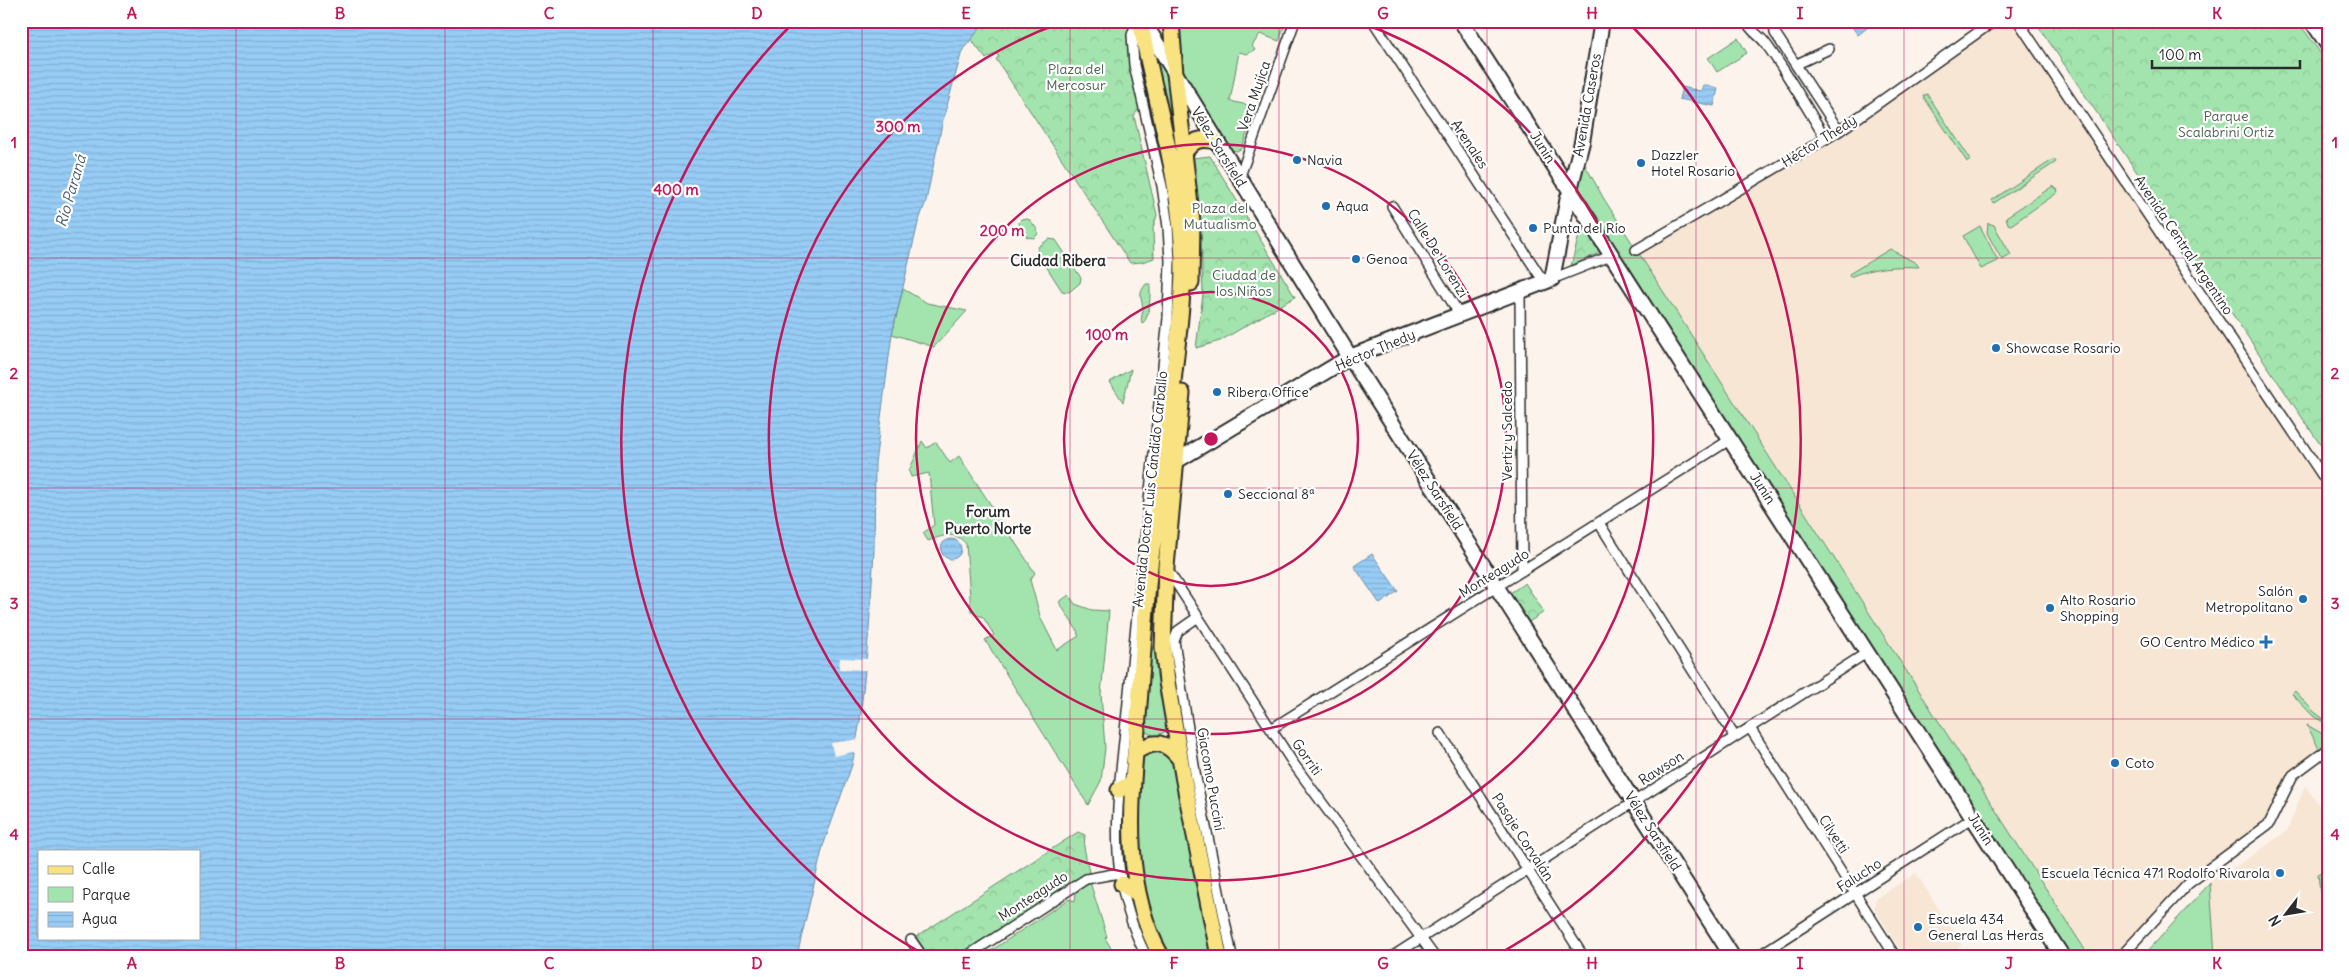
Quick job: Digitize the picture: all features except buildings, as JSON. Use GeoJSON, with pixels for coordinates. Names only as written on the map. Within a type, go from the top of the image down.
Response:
{"type":"FeatureCollection","features":[{"type":"Feature","properties":{"kind":"main road","name":"Vélez Sarsfield"},"geometry":{"type":"LineString","coordinates":[[1140,21],[1175,74],[1215,142],[1350,358],[1732,956]]}},
{"type":"Feature","properties":{"kind":"main road","name":"Avenida Doctor Luis Cándido Carballo"},"geometry":{"type":"LineString","coordinates":[[1140,21],[1174,182],[1183,264],[1180,323],[1164,468],[1166,567],[1163,647],[1180,759],[1215,952]]}},
{"type":"Feature","properties":{"kind":"main road","name":"Avenida Doctor Luis Cándido Carballo"},"geometry":{"type":"LineString","coordinates":[[1157,954],[1138,894],[1126,786],[1136,752],[1151,561],[1193,264],[1192,222],[1175,74],[1171,21]]}},
{"type":"Feature","properties":{"kind":"main road","name":"Junín"},"geometry":{"type":"LineString","coordinates":[[1461,21],[1569,193],[1613,256],[2062,956]]}},
{"type":"Feature","properties":{"kind":"main road","name":"Avenida Caseros"},"geometry":{"type":"LineString","coordinates":[[1548,280],[1582,142],[1602,21]]}},
{"type":"Feature","properties":{"kind":"main road"},"geometry":{"type":"LineString","coordinates":[[2312,21],[2328,45]]}},
{"type":"Feature","properties":{"kind":"main road"},"geometry":{"type":"LineString","coordinates":[[1184,153],[1191,143],[1197,139],[1215,142]]}},
{"type":"Feature","properties":{"kind":"main road","name":"Héctor Thedy"},"geometry":{"type":"LineString","coordinates":[[1164,468],[1350,358],[1548,280]]}},
{"type":"Feature","properties":{"kind":"main road"},"geometry":{"type":"LineString","coordinates":[[1136,752],[1146,744],[1160,743],[1172,749],[1180,759]]}},
{"type":"Feature","properties":{"kind":"main road"},"geometry":{"type":"LineString","coordinates":[[1120,879],[1138,894]]}},
{"type":"Feature","properties":{"kind":"street","name":"Vera Mujíca"},"geometry":{"type":"LineString","coordinates":[[1239,180],[1295,21]]}},
{"type":"Feature","properties":{"kind":"street","name":"Arenales"},"geometry":{"type":"LineString","coordinates":[[1373,21],[1548,280]]}},
{"type":"Feature","properties":{"kind":"street"},"geometry":{"type":"LineString","coordinates":[[1746,21],[1756,36],[1764,42],[1826,139]]}},
{"type":"Feature","properties":{"kind":"street"},"geometry":{"type":"LineString","coordinates":[[1774,21],[1775,32],[1838,131]]}},
{"type":"Feature","properties":{"kind":"street","name":"Héctor Thedy"},"geometry":{"type":"LineString","coordinates":[[1636,250],[1826,139],[1994,21]]}},
{"type":"Feature","properties":{"kind":"street","name":"Avenida Central Argentino"},"geometry":{"type":"LineString","coordinates":[[2018,21],[2328,484]]}},
{"type":"Feature","properties":{"kind":"street"},"geometry":{"type":"LineString","coordinates":[[1764,42],[1765,36],[1770,32],[1775,32]]}},
{"type":"Feature","properties":{"kind":"street"},"geometry":{"type":"LineString","coordinates":[[1797,64],[1829,49]]}},
{"type":"Feature","properties":{"kind":"street","name":"Calle De Lorenzi"},"geometry":{"type":"LineString","coordinates":[[1392,206],[1460,315]]}},
{"type":"Feature","properties":{"kind":"street","name":"Héctor Thedy"},"geometry":{"type":"LineString","coordinates":[[1548,280],[1613,256]]}},
{"type":"Feature","properties":{"kind":"street","name":"Vertiz y Salcedo"},"geometry":{"type":"LineString","coordinates":[[1520,292],[1522,571]]}},
{"type":"Feature","properties":{"kind":"street","name":"Monteagudo"},"geometry":{"type":"LineString","coordinates":[[1271,729],[1731,439]]}},
{"type":"Feature","properties":{"kind":"street","name":"Avenida Doctor Luis Cándido Carballo"},"geometry":{"type":"LineString","coordinates":[[1157,954],[1131,920],[1120,879],[1116,848],[1126,786],[1164,468]]}},
{"type":"Feature","properties":{"kind":"street"},"geometry":{"type":"LineString","coordinates":[[1599,523],[1735,737]]}},
{"type":"Feature","properties":{"kind":"street","name":"Gorriti"},"geometry":{"type":"LineString","coordinates":[[1166,567],[1293,763],[1434,956]]}},
{"type":"Feature","properties":{"kind":"street","name":"Giacomo Puccini"},"geometry":{"type":"LineString","coordinates":[[1198,616],[1178,631],[1174,641],[1196,778],[1232,956]]}},
{"type":"Feature","properties":{"kind":"street","name":"Rawson"},"geometry":{"type":"LineString","coordinates":[[1393,956],[1868,652]]}},
{"type":"Feature","properties":{"kind":"street","name":"Cilvetti"},"geometry":{"type":"LineString","coordinates":[[1750,728],[1895,956]]}},
{"type":"Feature","properties":{"kind":"street","name":"Pasaje Corvalán"},"geometry":{"type":"LineString","coordinates":[[1440,733],[1582,956]]}},
{"type":"Feature","properties":{"kind":"street"},"geometry":{"type":"LineString","coordinates":[[2121,956],[2188,884],[2270,824],[2293,775],[2328,749]]}},
{"type":"Feature","properties":{"kind":"street","name":"Falucho"},"geometry":{"type":"LineString","coordinates":[[1758,956],[1974,818]]}},
{"type":"Feature","properties":{"kind":"street","name":"Monteagudo"},"geometry":{"type":"LineString","coordinates":[[967,956],[1086,879],[1120,879]]}},
{"type":"Feature","properties":{"kind":"street"},"geometry":{"type":"LineString","coordinates":[[912,940],[922,956]]}},
{"type":"Feature","properties":{"kind":"shaded area"},"geometry":{"type":"Polygon","coordinates":[[[1994,21],[2018,21],[2328,484],[2328,749],[2293,775],[2269,824],[2188,884],[2121,956],[2089,956],[1636,250],[1826,139],[1994,21]]]}},
{"type":"Feature","properties":{"kind":"shaded area","name":"Escuela Técnica 471 Rodolfo Rivarola"},"geometry":{"type":"Polygon","coordinates":[[[2305,785],[2328,818],[2328,956],[2142,956],[2214,878],[2233,877],[2232,869],[2287,831],[2305,785]]]}},
{"type":"Feature","properties":{"kind":"shaded area","name":"Escuela 434 General Las Heras"},"geometry":{"type":"Polygon","coordinates":[[[1916,873],[1962,945],[1945,956],[1904,956],[1874,908],[1876,898],[1916,873]]]}},
{"type":"Feature","properties":{"kind":"green space","name":"Plaza del Mercosur"},"geometry":{"type":"Polygon","coordinates":[[[982,21],[1130,21],[1129,52],[1140,106],[1134,116],[1157,215],[1153,228],[1154,258],[1130,263],[996,59],[999,57],[996,53],[986,59],[970,38],[978,31],[982,21]]]}},
{"type":"Feature","properties":{"kind":"green space"},"geometry":{"type":"Polygon","coordinates":[[[1176,21],[1286,21],[1279,41],[1260,34],[1252,46],[1255,50],[1247,54],[1239,52],[1230,101],[1256,107],[1242,148],[1237,151],[1231,150],[1185,75],[1181,64],[1176,21]]]}},
{"type":"Feature","properties":{"kind":"green space","name":"Parque Scalabrini Ortiz"},"geometry":{"type":"Polygon","coordinates":[[[2035,21],[2298,21],[2328,64],[2328,456],[2035,21]]]}},
{"type":"Feature","properties":{"kind":"green space"},"geometry":{"type":"Polygon","coordinates":[[[1738,38],[1747,53],[1717,72],[1708,58],[1738,38]]]}},
{"type":"Feature","properties":{"kind":"green space"},"geometry":{"type":"Polygon","coordinates":[[[1156,55],[1171,80],[1188,222],[1152,58],[1156,55]]]}},
{"type":"Feature","properties":{"kind":"green space"},"geometry":{"type":"Polygon","coordinates":[[[1142,58],[1171,190],[1179,277],[1161,432],[1174,280],[1174,249],[1170,215],[1137,59],[1142,58]]]}},
{"type":"Feature","properties":{"kind":"green space"},"geometry":{"type":"Polygon","coordinates":[[[1927,94],[1971,160],[1967,162],[1923,96],[1927,94]]]}},
{"type":"Feature","properties":{"kind":"green space"},"geometry":{"type":"Polygon","coordinates":[[[1579,154],[1604,199],[2089,956],[2062,956],[1570,189],[1579,154]]]}},
{"type":"Feature","properties":{"kind":"green space","name":"Ciudad de los Niños"},"geometry":{"type":"Polygon","coordinates":[[[1210,156],[1295,297],[1220,341],[1196,348],[1203,294],[1201,236],[1192,158],[1210,156]]]}},
{"type":"Feature","properties":{"kind":"green space"},"geometry":{"type":"Polygon","coordinates":[[[2054,159],[2056,162],[1994,203],[1992,200],[2054,159]]]}},
{"type":"Feature","properties":{"kind":"green space"},"geometry":{"type":"Polygon","coordinates":[[[2053,186],[2058,190],[2057,193],[2011,225],[2008,224],[2006,217],[2053,186]]]}},
{"type":"Feature","properties":{"kind":"green space"},"geometry":{"type":"Polygon","coordinates":[[[1023,218],[1030,220],[1037,229],[1038,234],[1034,238],[1027,237],[1020,227],[1019,222],[1023,218]]]}},
{"type":"Feature","properties":{"kind":"green space"},"geometry":{"type":"Polygon","coordinates":[[[1584,223],[1601,252],[1571,266],[1579,235],[1584,223]]]}},
{"type":"Feature","properties":{"kind":"green space"},"geometry":{"type":"Polygon","coordinates":[[[1988,223],[1994,225],[2011,255],[2002,260],[1987,233],[1988,223]]]}},
{"type":"Feature","properties":{"kind":"green space"},"geometry":{"type":"Polygon","coordinates":[[[1980,226],[1998,261],[1981,269],[1963,236],[1980,226]]]}},
{"type":"Feature","properties":{"kind":"green space"},"geometry":{"type":"Polygon","coordinates":[[[1049,239],[1056,240],[1081,278],[1080,283],[1069,292],[1062,291],[1037,252],[1038,247],[1049,239]]]}},
{"type":"Feature","properties":{"kind":"green space"},"geometry":{"type":"Polygon","coordinates":[[[1890,249],[1916,263],[1919,267],[1884,268],[1850,277],[1849,274],[1890,249]]]}},
{"type":"Feature","properties":{"kind":"green space"},"geometry":{"type":"Polygon","coordinates":[[[1146,284],[1150,284],[1149,306],[1147,316],[1142,324],[1143,308],[1141,295],[1146,284]]]}},
{"type":"Feature","properties":{"kind":"green space"},"geometry":{"type":"Polygon","coordinates":[[[903,289],[927,303],[967,311],[934,347],[892,334],[903,289]]]}},
{"type":"Feature","properties":{"kind":"green space"},"geometry":{"type":"Polygon","coordinates":[[[1131,369],[1123,402],[1110,382],[1131,369]]]}},
{"type":"Feature","properties":{"kind":"green space"},"geometry":{"type":"Polygon","coordinates":[[[922,441],[927,448],[936,442],[950,463],[959,456],[1035,573],[1030,580],[1041,619],[1057,650],[1079,636],[1059,602],[1069,595],[1075,604],[1092,610],[1109,611],[1101,694],[1105,748],[1101,781],[1088,805],[985,640],[994,635],[983,617],[971,611],[966,544],[957,537],[948,535],[928,541],[923,533],[934,525],[929,473],[911,477],[909,471],[922,441]]]}},
{"type":"Feature","properties":{"kind":"green space"},"geometry":{"type":"Polygon","coordinates":[[[1525,583],[1544,612],[1529,622],[1510,593],[1525,583]]]}},
{"type":"Feature","properties":{"kind":"green space"},"geometry":{"type":"Polygon","coordinates":[[[1155,648],[1158,652],[1171,729],[1156,736],[1142,731],[1152,650],[1155,648]]]}},
{"type":"Feature","properties":{"kind":"green space"},"geometry":{"type":"Polygon","coordinates":[[[2295,691],[2313,711],[2328,722],[2328,725],[2313,716],[2292,694],[2295,691]]]}},
{"type":"Feature","properties":{"kind":"green space"},"geometry":{"type":"Polygon","coordinates":[[[2307,725],[2328,737],[2328,743],[2319,749],[2307,725]]]}},
{"type":"Feature","properties":{"kind":"green space"},"geometry":{"type":"Polygon","coordinates":[[[1155,748],[1173,758],[1210,942],[1209,948],[1202,956],[1176,956],[1168,949],[1160,938],[1154,924],[1139,875],[1136,839],[1141,758],[1148,749],[1155,748]]]}},
{"type":"Feature","properties":{"kind":"green space"},"geometry":{"type":"Polygon","coordinates":[[[1078,832],[1085,835],[1084,847],[1089,872],[959,956],[929,956],[916,937],[1078,832]]]}},
{"type":"Feature","properties":{"kind":"green space"},"geometry":{"type":"Polygon","coordinates":[[[2328,873],[2328,956],[2327,956],[2318,874],[2328,873]]]}},
{"type":"Feature","properties":{"kind":"green space"},"geometry":{"type":"Polygon","coordinates":[[[1090,882],[1107,937],[1105,938],[1116,956],[983,956],[1069,899],[1075,901],[1076,891],[1090,882]]]}},
{"type":"Feature","properties":{"kind":"green space"},"geometry":{"type":"Polygon","coordinates":[[[2210,883],[2215,956],[2142,956],[2147,952],[2210,883]]]}},
{"type":"Feature","properties":{"kind":"water","name":"Río Paraná"},"geometry":{"type":"Polygon","coordinates":[[[21,21],[982,21],[978,31],[962,51],[942,124],[926,201],[918,223],[892,334],[875,463],[874,551],[869,630],[860,721],[852,765],[823,846],[797,956],[21,956],[21,21]]]}},
{"type":"Feature","properties":{"kind":"water"},"geometry":{"type":"Polygon","coordinates":[[[1851,21],[1876,21],[1858,35],[1849,23],[1851,21]]]}},
{"type":"Feature","properties":{"kind":"water"},"geometry":{"type":"Polygon","coordinates":[[[1703,85],[1718,88],[1714,106],[1679,99],[1682,87],[1701,91],[1703,85]]]}},
{"type":"Feature","properties":{"kind":"water"},"geometry":{"type":"Polygon","coordinates":[[[951,539],[958,542],[961,549],[958,556],[951,559],[944,556],[941,549],[944,542],[951,539]]]}},
{"type":"Feature","properties":{"kind":"water"},"geometry":{"type":"Polygon","coordinates":[[[1372,554],[1398,591],[1380,604],[1354,566],[1372,554]]]}},
{"type":"Feature","properties":{"kind":"pier"},"geometry":{"type":"Polygon","coordinates":[[[840,658],[868,659],[867,670],[839,669],[840,658]]]}},
{"type":"Feature","properties":{"kind":"pier"},"geometry":{"type":"Polygon","coordinates":[[[860,739],[857,751],[834,756],[831,743],[860,739]]]}},
{"type":"Feature","properties":{"kind":"place","name":"Navia"},"geometry":{"type":"Point","coordinates":[1297,160]}},
{"type":"Feature","properties":{"kind":"place","name":"Dazzler Hotel Rosario"},"geometry":{"type":"Point","coordinates":[1641,163]}},
{"type":"Feature","properties":{"kind":"place","name":"Aqua"},"geometry":{"type":"Point","coordinates":[1326,206]}},
{"type":"Feature","properties":{"kind":"place","name":"Punta del Río"},"geometry":{"type":"Point","coordinates":[1533,228]}},
{"type":"Feature","properties":{"kind":"place","name":"Genoa"},"geometry":{"type":"Point","coordinates":[1356,259]}},
{"type":"Feature","properties":{"kind":"place","name":"Showcase Rosario"},"geometry":{"type":"Point","coordinates":[1996,348]}},
{"type":"Feature","properties":{"kind":"place","name":"Ribera Office"},"geometry":{"type":"Point","coordinates":[1217,392]}},
{"type":"Feature","properties":{"kind":"place","name":"Seccional 8ª"},"geometry":{"type":"Point","coordinates":[1228,494]}},
{"type":"Feature","properties":{"kind":"place","name":"Salón Metropolitano"},"geometry":{"type":"Point","coordinates":[2303,599]}},
{"type":"Feature","properties":{"kind":"place","name":"Alto Rosario Shopping"},"geometry":{"type":"Point","coordinates":[2050,608]}},
{"type":"Feature","properties":{"kind":"place","name":"GO Centro Médico"},"geometry":{"type":"Point","coordinates":[2266,642]}},
{"type":"Feature","properties":{"kind":"place","name":"Coto"},"geometry":{"type":"Point","coordinates":[2115,763]}},
{"type":"Feature","properties":{"kind":"place","name":"Escuela Técnica 471 Rodolfo Rivarola"},"geometry":{"type":"Point","coordinates":[2280,873]}},
{"type":"Feature","properties":{"kind":"place","name":"Escuela 434 General Las Heras"},"geometry":{"type":"Point","coordinates":[1918,927]}},
{"type":"Feature","properties":{"kind":"district","name":"Ciudad Ribera"},"geometry":{"type":"Point","coordinates":[1058,261]}},
{"type":"Feature","properties":{"kind":"district","name":"Forum Puerto Norte"},"geometry":{"type":"Point","coordinates":[988,520]}},
{"type":"Feature","properties":{"kind":"park label","name":"Plaza del Mutualismo"},"geometry":{"type":"Point","coordinates":[1220,216]}}]}
